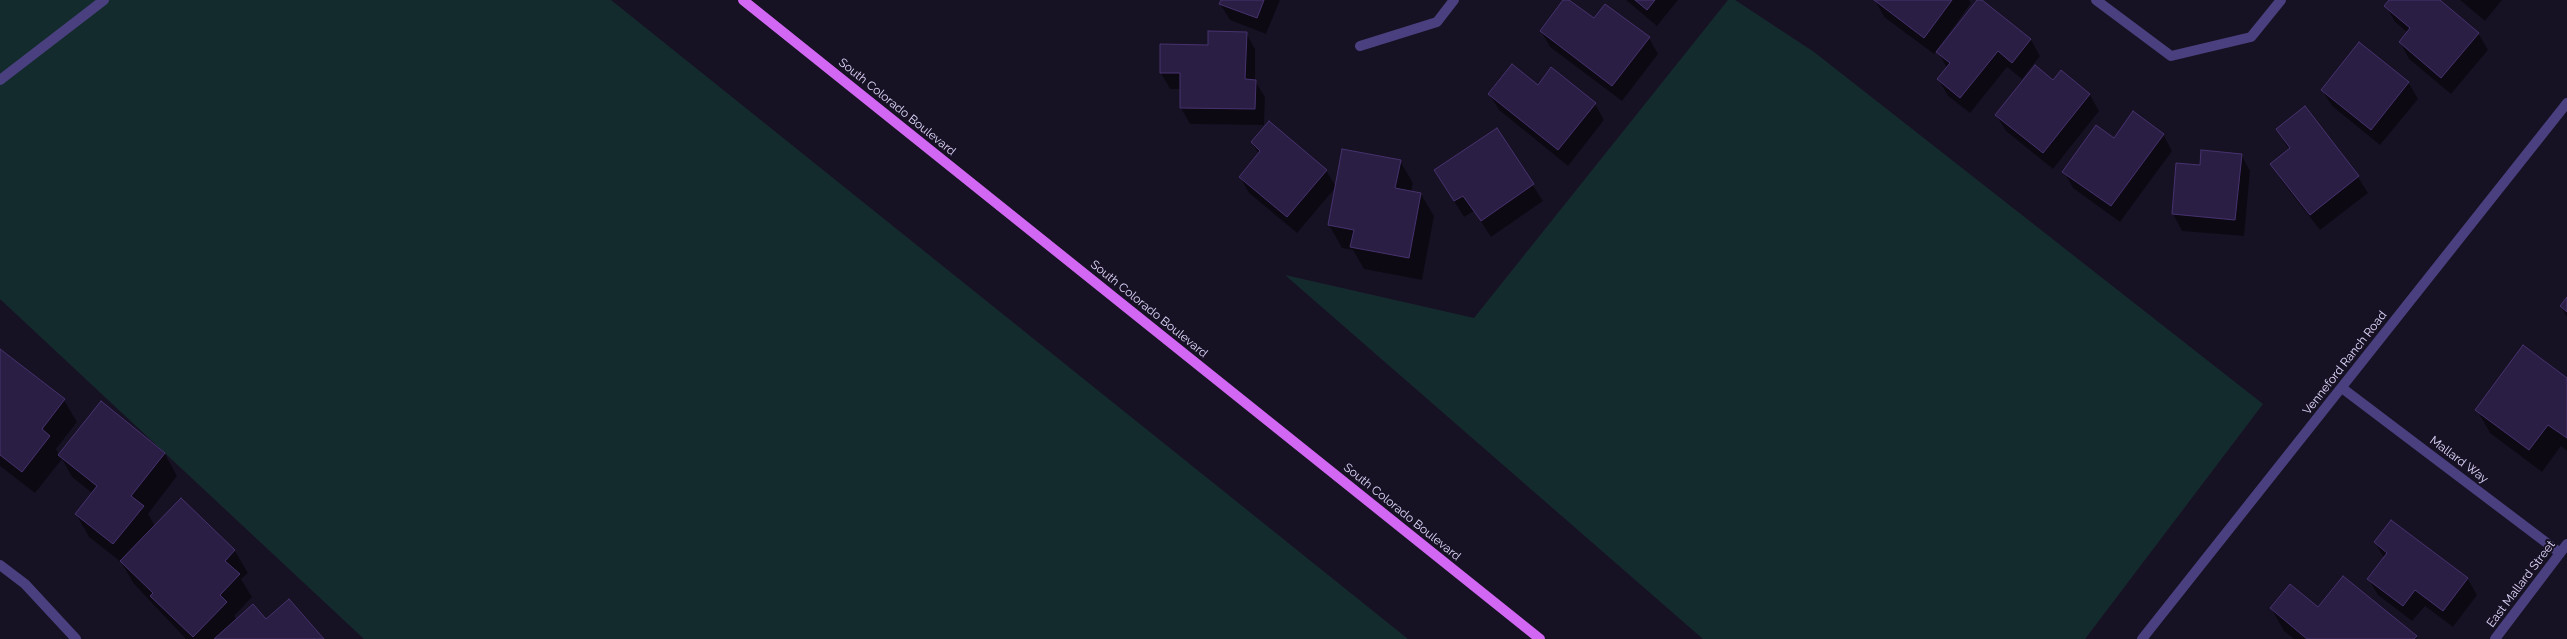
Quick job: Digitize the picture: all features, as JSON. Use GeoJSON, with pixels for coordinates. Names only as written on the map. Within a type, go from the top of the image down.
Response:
{"type":"FeatureCollection","features":[{"type":"Feature","properties":{"kind":"main road","name":"South Colorado Boulevard"},"geometry":{"type":"LineString","coordinates":[[743,0],[1540,639]]}},
{"type":"Feature","properties":{"kind":"street"},"geometry":{"type":"LineString","coordinates":[[0,80],[104,0]]}},
{"type":"Feature","properties":{"kind":"street"},"geometry":{"type":"LineString","coordinates":[[1360,46],[1437,22],[1454,0]]}},
{"type":"Feature","properties":{"kind":"street"},"geometry":{"type":"LineString","coordinates":[[2096,0],[2171,56],[2251,36],[2281,0]]}},
{"type":"Feature","properties":{"kind":"street","name":"Venneford Ranch Road"},"geometry":{"type":"LineString","coordinates":[[2142,639],[2567,103]]}},
{"type":"Feature","properties":{"kind":"street","name":"Mallard Way"},"geometry":{"type":"LineString","coordinates":[[2342,388],[2560,553]]}},
{"type":"Feature","properties":{"kind":"street","name":"East Mallard Street"},"geometry":{"type":"LineString","coordinates":[[2495,639],[2567,544]]}},
{"type":"Feature","properties":{"kind":"street"},"geometry":{"type":"LineString","coordinates":[[0,565],[25,584],[76,639]]}},
{"type":"Feature","properties":{"kind":"green space"},"geometry":{"type":"Polygon","coordinates":[[[0,0],[611,0],[1408,639],[364,639],[0,299],[0,0]]]}},
{"type":"Feature","properties":{"kind":"green space"},"geometry":{"type":"Polygon","coordinates":[[[1728,0],[1735,0],[1814,52],[2263,404],[2085,639],[1703,639],[1285,275],[1474,318],[1728,0]]]}},
{"type":"Feature","properties":{"kind":"building"},"geometry":{"type":"Polygon","coordinates":[[[1221,0],[1264,0],[1257,18],[1219,4],[1221,0]]]}},
{"type":"Feature","properties":{"kind":"building"},"geometry":{"type":"Polygon","coordinates":[[[1563,0],[1569,0],[1594,18],[1605,4],[1650,37],[1612,86],[1540,31],[1563,0]]]}},
{"type":"Feature","properties":{"kind":"building"},"geometry":{"type":"Polygon","coordinates":[[[1635,0],[1655,0],[1647,10],[1635,0]]]}},
{"type":"Feature","properties":{"kind":"building"},"geometry":{"type":"Polygon","coordinates":[[[1874,0],[1952,0],[1924,38],[1874,0]]]}},
{"type":"Feature","properties":{"kind":"building"},"geometry":{"type":"Polygon","coordinates":[[[1977,0],[1982,0],[2031,39],[2012,63],[1998,51],[1960,98],[1937,79],[1950,63],[1936,52],[1977,0]]]}},
{"type":"Feature","properties":{"kind":"building"},"geometry":{"type":"Polygon","coordinates":[[[2389,0],[2440,0],[2479,33],[2441,78],[2399,42],[2410,28],[2384,6],[2389,0]]]}},
{"type":"Feature","properties":{"kind":"building"},"geometry":{"type":"Polygon","coordinates":[[[1208,31],[1247,32],[1245,79],[1256,80],[1255,109],[1180,108],[1180,73],[1160,73],[1160,44],[1208,45],[1208,31]]]}},
{"type":"Feature","properties":{"kind":"building"},"geometry":{"type":"Polygon","coordinates":[[[2359,42],[2409,82],[2371,130],[2321,90],[2359,42]]]}},
{"type":"Feature","properties":{"kind":"building"},"geometry":{"type":"Polygon","coordinates":[[[1512,64],[1538,85],[1551,67],[1596,103],[1558,150],[1488,94],[1512,64]]]}},
{"type":"Feature","properties":{"kind":"building"},"geometry":{"type":"Polygon","coordinates":[[[2035,65],[2053,80],[2061,70],[2090,94],[2043,153],[1995,115],[2035,65]]]}},
{"type":"Feature","properties":{"kind":"building"},"geometry":{"type":"Polygon","coordinates":[[[2305,106],[2359,176],[2310,215],[2270,164],[2290,148],[2276,129],[2305,106]]]}},
{"type":"Feature","properties":{"kind":"building"},"geometry":{"type":"Polygon","coordinates":[[[2133,111],[2164,134],[2111,206],[2062,172],[2096,125],[2114,138],[2133,111]]]}},
{"type":"Feature","properties":{"kind":"building"},"geometry":{"type":"Polygon","coordinates":[[[1269,121],[1327,170],[1287,217],[1239,177],[1260,151],[1251,142],[1269,121]]]}},
{"type":"Feature","properties":{"kind":"building"},"geometry":{"type":"Polygon","coordinates":[[[1497,128],[1534,184],[1481,221],[1463,196],[1454,201],[1434,170],[1497,128]]]}},
{"type":"Feature","properties":{"kind":"building"},"geometry":{"type":"Polygon","coordinates":[[[1342,149],[1401,160],[1395,188],[1421,193],[1409,258],[1350,247],[1354,230],[1328,225],[1342,149]]]}},
{"type":"Feature","properties":{"kind":"building"},"geometry":{"type":"Polygon","coordinates":[[[2201,150],[2242,154],[2235,220],[2172,214],[2176,163],[2200,165],[2201,150]]]}},
{"type":"Feature","properties":{"kind":"building"},"geometry":{"type":"Polygon","coordinates":[[[2567,297],[2567,312],[2560,306],[2567,297]]]}},
{"type":"Feature","properties":{"kind":"building"},"geometry":{"type":"Polygon","coordinates":[[[2523,345],[2567,378],[2567,438],[2548,425],[2529,450],[2475,410],[2523,345]]]}},
{"type":"Feature","properties":{"kind":"building"},"geometry":{"type":"Polygon","coordinates":[[[0,349],[65,399],[42,429],[50,436],[22,472],[0,455],[0,349]]]}},
{"type":"Feature","properties":{"kind":"building"},"geometry":{"type":"Polygon","coordinates":[[[101,401],[165,453],[131,496],[144,506],[113,544],[75,514],[97,486],[58,455],[101,401]]]}},
{"type":"Feature","properties":{"kind":"building"},"geometry":{"type":"Polygon","coordinates":[[[181,498],[235,550],[225,561],[240,574],[220,595],[227,602],[193,637],[150,596],[153,593],[120,561],[181,498]]]}},
{"type":"Feature","properties":{"kind":"building"},"geometry":{"type":"Polygon","coordinates":[[[2391,520],[2468,578],[2443,611],[2415,590],[2403,606],[2367,579],[2387,553],[2374,542],[2391,520]]]}},
{"type":"Feature","properties":{"kind":"building"},"geometry":{"type":"Polygon","coordinates":[[[2343,576],[2417,636],[2414,639],[2307,639],[2270,608],[2290,584],[2318,607],[2343,576]]]}},
{"type":"Feature","properties":{"kind":"building"},"geometry":{"type":"Polygon","coordinates":[[[289,599],[324,639],[214,639],[253,604],[266,619],[289,599]]]}}]}
